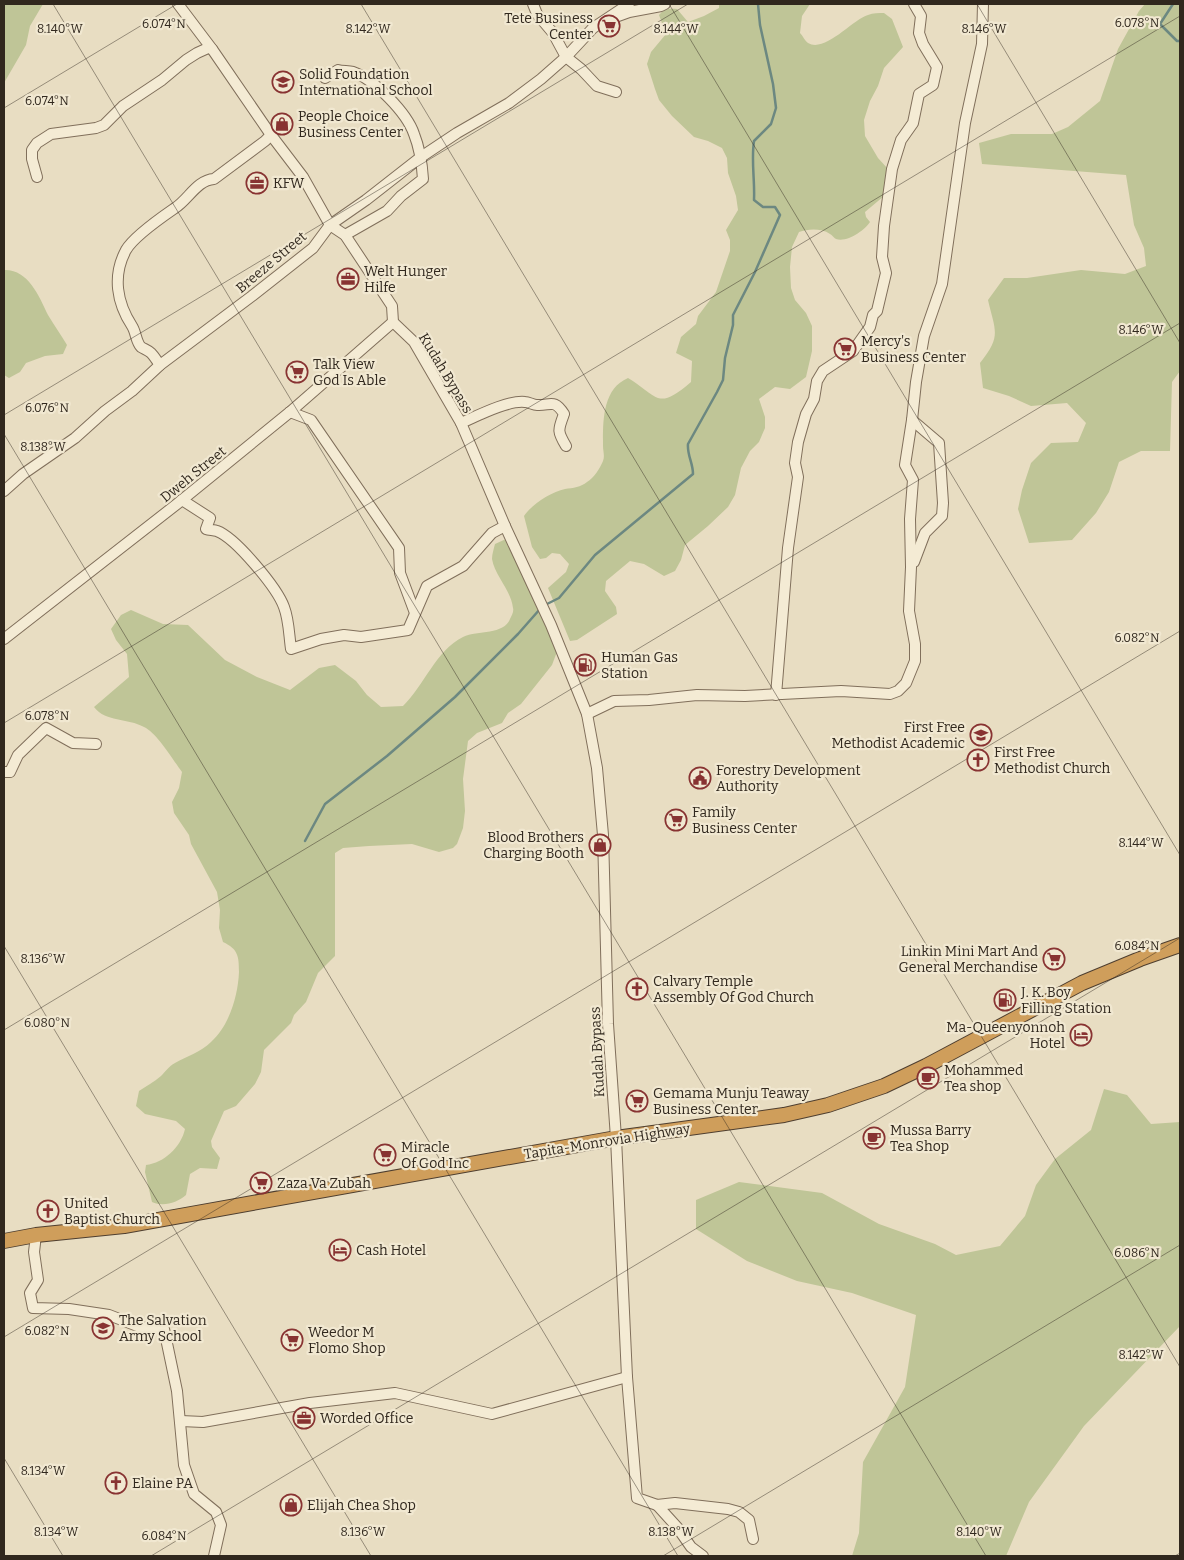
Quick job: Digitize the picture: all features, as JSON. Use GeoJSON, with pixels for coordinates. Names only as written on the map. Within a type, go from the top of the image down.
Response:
{"type":"FeatureCollection","features":[{"type":"Feature","properties":{"kind":"highway","name":"Tapita-Monrovia Highway"},"geometry":{"type":"LineString","coordinates":[[4,1242],[36,1235],[124,1226],[210,1212],[616,1138],[784,1115],[828,1105],[884,1086],[926,1066],[1082,983],[1180,945]]}},
{"type":"Feature","properties":{"kind":"street"},"geometry":{"type":"LineString","coordinates":[[178,4],[303,177],[330,225],[345,235],[392,306],[393,322]]}},
{"type":"Feature","properties":{"kind":"street"},"geometry":{"type":"LineString","coordinates":[[533,4],[537,14],[553,33],[566,57],[597,86],[616,92]]}},
{"type":"Feature","properties":{"kind":"street","name":"Breeze Street"},"geometry":{"type":"LineString","coordinates":[[4,491],[23,474],[75,438],[160,365],[313,248],[330,225],[366,200],[421,157],[465,128],[509,103],[566,57],[593,28],[629,4]]}},
{"type":"Feature","properties":{"kind":"street"},"geometry":{"type":"LineString","coordinates":[[605,20],[665,4]]}},
{"type":"Feature","properties":{"kind":"street"},"geometry":{"type":"LineString","coordinates":[[776,695],[788,548],[798,477],[795,463],[798,442],[806,414],[814,399],[817,381],[823,371],[853,351],[870,327],[876,311],[886,273],[882,257],[892,168],[901,140],[913,123],[919,94],[933,85],[937,67],[923,44],[919,33],[921,16],[914,4]]}},
{"type":"Feature","properties":{"kind":"street"},"geometry":{"type":"LineString","coordinates":[[587,714],[614,701],[649,700],[696,695],[745,696],[841,691],[890,694],[898,691],[906,683],[915,661],[915,644],[909,611],[912,567],[910,519],[913,480],[905,465],[924,336],[942,284],[965,123],[982,44],[983,4]]}},
{"type":"Feature","properties":{"kind":"street"},"geometry":{"type":"LineString","coordinates":[[36,177],[32,150],[36,143],[51,134],[96,128],[104,125],[123,106],[162,80],[186,60],[208,48],[212,49]]}},
{"type":"Feature","properties":{"kind":"street"},"geometry":{"type":"LineString","coordinates":[[325,78],[338,70],[353,72],[382,91],[401,112],[414,132],[421,157],[423,179],[401,196],[387,211],[345,235]]}},
{"type":"Feature","properties":{"kind":"street"},"geometry":{"type":"LineString","coordinates":[[160,365],[152,353],[140,346],[134,327],[126,318],[121,304],[117,286],[120,266],[127,249],[156,220],[184,203],[196,188],[210,179],[214,179],[265,141],[271,134]]}},
{"type":"Feature","properties":{"kind":"street","name":"Dweh Street"},"geometry":{"type":"LineString","coordinates":[[4,639],[182,500],[290,412],[393,322]]}},
{"type":"Feature","properties":{"kind":"street","name":"Kudah Bypass"},"geometry":{"type":"LineString","coordinates":[[393,322],[414,342],[461,423],[505,526],[544,609],[587,714],[597,768],[600,802],[608,1024],[616,1138],[627,1377],[637,1498],[657,1505]]}},
{"type":"Feature","properties":{"kind":"street"},"geometry":{"type":"LineString","coordinates":[[461,423],[486,412],[524,401],[537,405],[549,403],[559,407],[564,414],[558,429],[566,446]]}},
{"type":"Feature","properties":{"kind":"street"},"geometry":{"type":"LineString","coordinates":[[290,412],[311,420],[399,548],[400,573],[415,612]]}},
{"type":"Feature","properties":{"kind":"street"},"geometry":{"type":"LineString","coordinates":[[912,420],[939,443],[943,503],[942,516],[925,533],[912,567]]}},
{"type":"Feature","properties":{"kind":"street"},"geometry":{"type":"LineString","coordinates":[[182,500],[210,518],[206,529],[219,531],[234,543],[257,567],[276,591],[284,607],[291,649],[344,635],[361,637],[408,630],[427,586],[463,566],[492,533],[505,526]]}},
{"type":"Feature","properties":{"kind":"street"},"geometry":{"type":"LineString","coordinates":[[4,772],[10,772],[18,754],[46,728],[74,744],[96,744]]}},
{"type":"Feature","properties":{"kind":"street"},"geometry":{"type":"LineString","coordinates":[[36,1235],[34,1252],[38,1280],[30,1293],[33,1308],[69,1309],[109,1315],[140,1327],[164,1329],[177,1391],[184,1465],[194,1494],[216,1512],[221,1525],[214,1556]]}},
{"type":"Feature","properties":{"kind":"street"},"geometry":{"type":"LineString","coordinates":[[181,1421],[202,1422],[310,1403],[395,1393],[492,1414],[627,1377]]}},
{"type":"Feature","properties":{"kind":"street"},"geometry":{"type":"LineString","coordinates":[[657,1505],[675,1503],[733,1510],[749,1520],[753,1539]]}},
{"type":"Feature","properties":{"kind":"street"},"geometry":{"type":"LineString","coordinates":[[657,1505],[677,1527],[691,1547],[703,1556]]}},
{"type":"Feature","properties":{"kind":"green space"},"geometry":{"type":"Polygon","coordinates":[[[4,4],[43,4],[30,26],[26,45],[4,83],[4,4]]]}},
{"type":"Feature","properties":{"kind":"green space"},"geometry":{"type":"Polygon","coordinates":[[[719,4],[810,4],[802,16],[800,33],[808,43],[815,45],[830,40],[870,14],[884,13],[892,19],[903,47],[884,68],[864,120],[865,136],[878,158],[888,169],[884,196],[865,212],[870,222],[868,225],[850,237],[840,240],[831,234],[819,230],[799,232],[792,247],[790,267],[791,288],[795,300],[806,313],[812,326],[812,351],[806,377],[790,389],[775,387],[759,399],[765,417],[765,428],[759,442],[750,451],[741,468],[735,495],[728,507],[685,545],[681,560],[675,571],[664,576],[644,564],[630,561],[606,581],[605,591],[616,607],[617,614],[577,640],[570,641],[548,588],[566,572],[569,564],[560,554],[552,553],[546,558],[540,559],[532,547],[524,516],[542,499],[565,489],[582,485],[596,473],[604,457],[603,427],[606,407],[613,390],[619,383],[628,378],[658,398],[664,398],[680,391],[691,382],[692,361],[676,353],[681,337],[696,324],[698,316],[716,292],[730,251],[730,240],[726,230],[738,210],[736,196],[728,173],[727,158],[722,148],[694,137],[672,116],[659,100],[647,64],[651,52],[666,34],[659,15],[661,13],[667,9],[677,9],[688,22],[719,8],[719,4]]]}},
{"type":"Feature","properties":{"kind":"green space"},"geometry":{"type":"Polygon","coordinates":[[[1145,4],[1180,4],[1180,371],[1172,382],[1170,451],[1141,451],[1119,462],[1109,492],[1096,513],[1072,540],[1029,543],[1018,509],[1031,463],[1051,443],[1078,442],[1086,423],[1067,403],[1031,406],[1009,396],[983,388],[980,363],[992,346],[995,333],[988,300],[1004,278],[1027,278],[1081,270],[1125,274],[1146,266],[1144,248],[1134,225],[1126,175],[982,164],[979,143],[1011,134],[1052,134],[1068,127],[1100,101],[1118,49],[1139,11],[1145,4]]]}},
{"type":"Feature","properties":{"kind":"green space"},"geometry":{"type":"Polygon","coordinates":[[[4,270],[20,274],[32,285],[67,345],[63,354],[45,356],[26,363],[20,372],[9,378],[4,375],[4,270]]]}},
{"type":"Feature","properties":{"kind":"green space"},"geometry":{"type":"Polygon","coordinates":[[[506,539],[558,649],[552,665],[521,704],[508,713],[502,723],[477,733],[468,741],[463,779],[465,811],[463,828],[457,844],[453,848],[439,852],[412,844],[343,848],[335,853],[335,956],[318,973],[306,1002],[294,1015],[291,1023],[264,1050],[261,1072],[255,1084],[236,1106],[224,1111],[211,1141],[212,1147],[220,1158],[217,1169],[200,1168],[190,1174],[186,1195],[178,1200],[165,1204],[152,1202],[145,1172],[146,1165],[153,1164],[171,1153],[180,1142],[185,1129],[176,1121],[145,1114],[136,1106],[139,1091],[161,1076],[173,1064],[203,1049],[223,1028],[234,1000],[239,962],[235,950],[223,942],[219,928],[220,910],[217,892],[191,844],[189,835],[174,813],[172,802],[179,788],[182,772],[149,730],[138,724],[110,718],[94,707],[129,677],[127,654],[116,640],[111,629],[121,615],[131,610],[163,624],[188,625],[225,660],[257,677],[290,690],[319,668],[335,665],[356,681],[367,695],[381,707],[403,706],[445,650],[463,637],[496,630],[507,624],[513,612],[512,601],[496,571],[492,559],[495,544],[506,539]]]}},
{"type":"Feature","properties":{"kind":"green space"},"geometry":{"type":"Polygon","coordinates":[[[1104,1089],[1127,1095],[1151,1124],[1180,1122],[1180,1326],[1084,1426],[1029,1502],[1006,1556],[852,1556],[859,1533],[863,1462],[905,1387],[916,1315],[852,1293],[797,1281],[747,1261],[696,1229],[696,1200],[739,1182],[822,1193],[879,1224],[935,1244],[956,1255],[1000,1246],[1025,1216],[1036,1185],[1055,1159],[1091,1130],[1104,1089]]]}},
{"type":"Feature","properties":{"kind":"waterway"},"geometry":{"type":"LineString","coordinates":[[545,605],[559,598],[595,555],[693,474],[688,444],[723,380],[725,358],[733,325],[733,315],[755,272],[780,215],[775,207],[763,207],[754,200],[754,141],[771,124],[776,108],[773,84],[760,25],[758,4]]}},
{"type":"Feature","properties":{"kind":"waterway"},"geometry":{"type":"LineString","coordinates":[[1173,4],[1160,24],[1177,41],[1180,41]]}},
{"type":"Feature","properties":{"kind":"waterway"},"geometry":{"type":"LineString","coordinates":[[305,841],[325,804],[387,756],[455,697],[518,634],[540,609]]}},
{"type":"Feature","properties":{"kind":"place","name":"Tete Business Center"},"geometry":{"type":"Point","coordinates":[609,26]}},
{"type":"Feature","properties":{"kind":"place","name":"Solid Foundation International School"},"geometry":{"type":"Point","coordinates":[283,82]}},
{"type":"Feature","properties":{"kind":"place","name":"People Choice Business Center"},"geometry":{"type":"Point","coordinates":[282,124]}},
{"type":"Feature","properties":{"kind":"place","name":"KFW"},"geometry":{"type":"Point","coordinates":[257,183]}},
{"type":"Feature","properties":{"kind":"place","name":"Welt Hunger Hilfe"},"geometry":{"type":"Point","coordinates":[348,279]}},
{"type":"Feature","properties":{"kind":"place","name":"Mercy's Business Center"},"geometry":{"type":"Point","coordinates":[845,349]}},
{"type":"Feature","properties":{"kind":"place","name":"Talk View God Is Able"},"geometry":{"type":"Point","coordinates":[297,372]}},
{"type":"Feature","properties":{"kind":"place","name":"Human Gas Station"},"geometry":{"type":"Point","coordinates":[585,665]}},
{"type":"Feature","properties":{"kind":"place","name":"First Free Methodist Academic"},"geometry":{"type":"Point","coordinates":[981,735]}},
{"type":"Feature","properties":{"kind":"place","name":"First Free Methodist Church"},"geometry":{"type":"Point","coordinates":[978,760]}},
{"type":"Feature","properties":{"kind":"place","name":"Forestry Development Authority"},"geometry":{"type":"Point","coordinates":[700,778]}},
{"type":"Feature","properties":{"kind":"place","name":"Family Business Center"},"geometry":{"type":"Point","coordinates":[676,820]}},
{"type":"Feature","properties":{"kind":"place","name":"Blood Brothers Charging Booth"},"geometry":{"type":"Point","coordinates":[600,845]}},
{"type":"Feature","properties":{"kind":"place","name":"Linkin Mini Mart And General Merchandise"},"geometry":{"type":"Point","coordinates":[1054,959]}},
{"type":"Feature","properties":{"kind":"place","name":"Calvary Temple Assembly Of God Church"},"geometry":{"type":"Point","coordinates":[637,989]}},
{"type":"Feature","properties":{"kind":"place","name":"J. K. Boy Filling Station"},"geometry":{"type":"Point","coordinates":[1005,1000]}},
{"type":"Feature","properties":{"kind":"place","name":"Ma-Queenyonnoh Hotel"},"geometry":{"type":"Point","coordinates":[1081,1035]}},
{"type":"Feature","properties":{"kind":"place","name":"Mohammed Tea shop"},"geometry":{"type":"Point","coordinates":[928,1078]}},
{"type":"Feature","properties":{"kind":"place","name":"Gemama Munju Teaway Business Center"},"geometry":{"type":"Point","coordinates":[637,1101]}},
{"type":"Feature","properties":{"kind":"place","name":"Mussa Barry Tea Shop"},"geometry":{"type":"Point","coordinates":[874,1138]}},
{"type":"Feature","properties":{"kind":"place","name":"Miracle Of God Inc"},"geometry":{"type":"Point","coordinates":[385,1155]}},
{"type":"Feature","properties":{"kind":"place","name":"Zaza Va Zubah"},"geometry":{"type":"Point","coordinates":[261,1183]}},
{"type":"Feature","properties":{"kind":"place","name":"United Baptist Church"},"geometry":{"type":"Point","coordinates":[48,1211]}},
{"type":"Feature","properties":{"kind":"place","name":"Cash Hotel"},"geometry":{"type":"Point","coordinates":[340,1250]}},
{"type":"Feature","properties":{"kind":"place","name":"The Salvation Army School"},"geometry":{"type":"Point","coordinates":[103,1328]}},
{"type":"Feature","properties":{"kind":"place","name":"Weedor M Flomo Shop"},"geometry":{"type":"Point","coordinates":[292,1340]}},
{"type":"Feature","properties":{"kind":"place","name":"Worded Office"},"geometry":{"type":"Point","coordinates":[304,1418]}},
{"type":"Feature","properties":{"kind":"place","name":"Elaine PA"},"geometry":{"type":"Point","coordinates":[116,1483]}},
{"type":"Feature","properties":{"kind":"place","name":"Elijah Chea Shop"},"geometry":{"type":"Point","coordinates":[291,1505]}}]}
